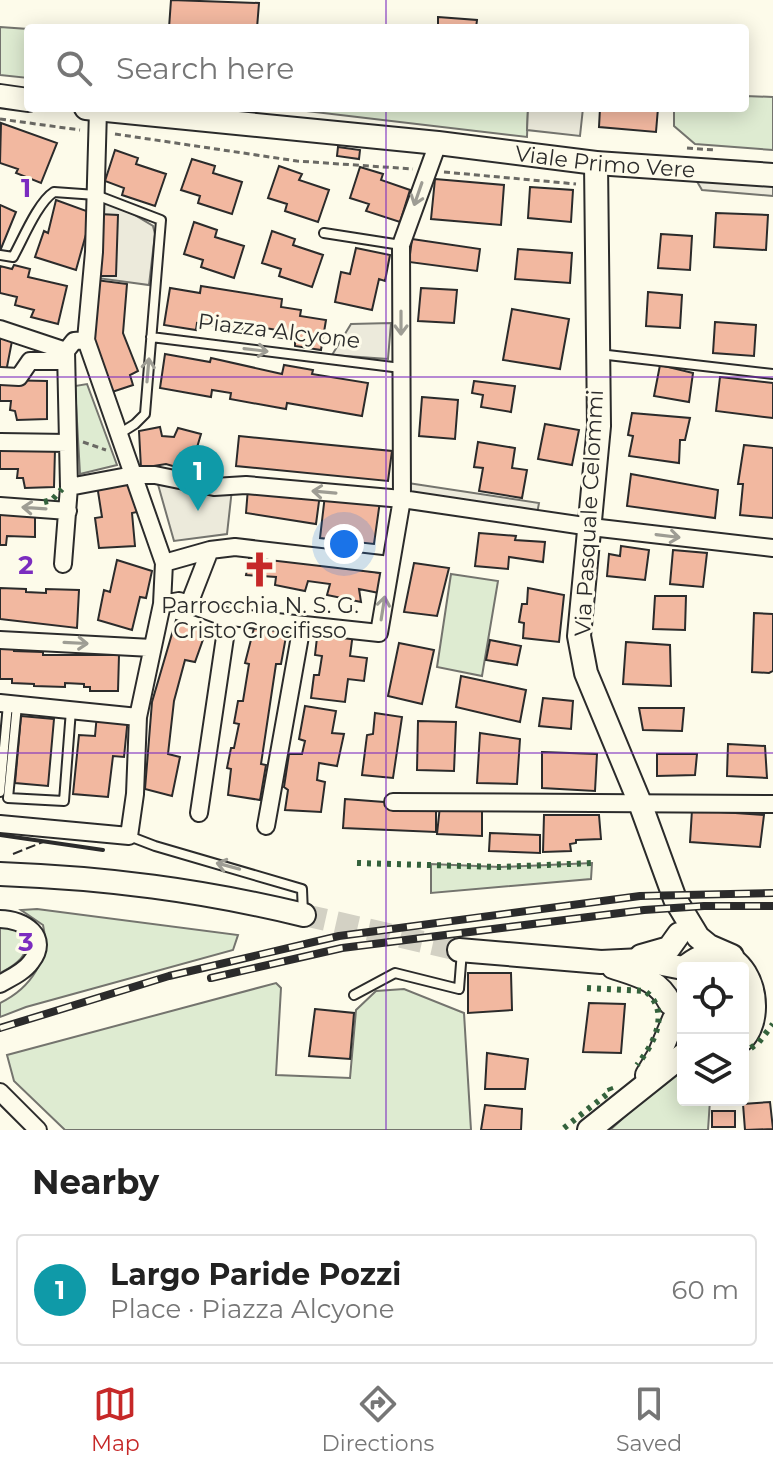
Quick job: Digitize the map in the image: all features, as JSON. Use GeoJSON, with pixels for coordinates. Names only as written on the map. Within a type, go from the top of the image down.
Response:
{"type":"FeatureCollection","features":[{"type":"Feature","properties":{"kind":"street"},"geometry":{"type":"LineString","coordinates":[[0,96],[24,99]]}},
{"type":"Feature","properties":{"kind":"street"},"geometry":{"type":"LineString","coordinates":[[0,824],[129,836],[135,794],[138,717],[162,604],[164,563],[86,340],[96,195],[88,116]]}},
{"type":"Feature","properties":{"kind":"street","name":"Viale Primo Vere"},"geometry":{"type":"LineString","coordinates":[[88,116],[438,143],[596,163],[773,175]]}},
{"type":"Feature","properties":{"kind":"street"},"geometry":{"type":"LineString","coordinates":[[162,604],[179,601],[228,617],[379,633],[402,499],[401,245],[438,143]]}},
{"type":"Feature","properties":{"kind":"street","name":"Via Pasquale Celommi"},"geometry":{"type":"LineString","coordinates":[[596,163],[599,426],[579,636],[586,673],[640,803],[675,899],[698,937],[709,946],[773,978]]}},
{"type":"Feature","properties":{"kind":"street"},"geometry":{"type":"LineString","coordinates":[[0,329],[66,356]]}},
{"type":"Feature","properties":{"kind":"street"},"geometry":{"type":"LineString","coordinates":[[63,564],[73,442],[66,356],[74,341],[86,340]]}},
{"type":"Feature","properties":{"kind":"street"},"geometry":{"type":"LineString","coordinates":[[0,376],[19,377],[30,361],[66,356]]}},
{"type":"Feature","properties":{"kind":"street"},"geometry":{"type":"LineString","coordinates":[[0,442],[73,442]]}},
{"type":"Feature","properties":{"kind":"street"},"geometry":{"type":"LineString","coordinates":[[69,487],[133,475],[180,478],[214,487],[246,485],[402,499],[591,527],[773,548]]}},
{"type":"Feature","properties":{"kind":"street"},"geometry":{"type":"LineString","coordinates":[[0,506],[68,511]]}},
{"type":"Feature","properties":{"kind":"street"},"geometry":{"type":"LineString","coordinates":[[164,563],[210,550],[235,547],[390,565]]}},
{"type":"Feature","properties":{"kind":"street"},"geometry":{"type":"LineString","coordinates":[[189,604],[210,550]]}},
{"type":"Feature","properties":{"kind":"street"},"geometry":{"type":"LineString","coordinates":[[199,813],[228,617]]}},
{"type":"Feature","properties":{"kind":"street"},"geometry":{"type":"LineString","coordinates":[[266,826],[302,625]]}},
{"type":"Feature","properties":{"kind":"street"},"geometry":{"type":"LineString","coordinates":[[0,640],[152,648]]}},
{"type":"Feature","properties":{"kind":"street"},"geometry":{"type":"LineString","coordinates":[[8,703],[138,717]]}},
{"type":"Feature","properties":{"kind":"street"},"geometry":{"type":"LineString","coordinates":[[393,802],[773,804]]}},
{"type":"Feature","properties":{"kind":"street"},"geometry":{"type":"LineString","coordinates":[[0,874],[163,886],[304,915]]}},
{"type":"Feature","properties":{"kind":"street","name":"Via Pasquale Celommi"},"geometry":{"type":"LineString","coordinates":[[675,899],[683,962]]}},
{"type":"Feature","properties":{"kind":"street"},"geometry":{"type":"LineString","coordinates":[[0,919],[17,920],[27,925],[34,933],[37,948],[30,965],[0,984]]}},
{"type":"Feature","properties":{"kind":"street"},"geometry":{"type":"LineString","coordinates":[[611,962],[669,948],[679,934]]}},
{"type":"Feature","properties":{"kind":"street"},"geometry":{"type":"LineString","coordinates":[[461,950],[611,962],[642,960],[677,967]]}},
{"type":"Feature","properties":{"kind":"street"},"geometry":{"type":"LineString","coordinates":[[696,962],[713,954],[740,961],[762,988],[767,1011],[748,1034]]}},
{"type":"Feature","properties":{"kind":"street"},"geometry":{"type":"LineString","coordinates":[[611,962],[664,990],[676,1018]]}},
{"type":"Feature","properties":{"kind":"street"},"geometry":{"type":"LineString","coordinates":[[625,1100],[650,1071],[676,1018],[677,978]]}},
{"type":"Feature","properties":{"kind":"street"},"geometry":{"type":"LineString","coordinates":[[589,1130],[677,1060]]}},
{"type":"Feature","properties":{"kind":"street"},"geometry":{"type":"LineString","coordinates":[[0,1092],[38,1130]]}},
{"type":"Feature","properties":{"kind":"lane"},"geometry":{"type":"LineString","coordinates":[[0,255],[13,257],[51,193],[96,195],[161,220],[145,414],[119,434]]}},
{"type":"Feature","properties":{"kind":"lane"},"geometry":{"type":"LineString","coordinates":[[324,233],[401,245]]}},
{"type":"Feature","properties":{"kind":"lane","name":"Piazza Alcyone"},"geometry":{"type":"LineString","coordinates":[[151,337],[401,368]]}},
{"type":"Feature","properties":{"kind":"lane"},"geometry":{"type":"LineString","coordinates":[[596,354],[773,374]]}},
{"type":"Feature","properties":{"kind":"lane"},"geometry":{"type":"LineString","coordinates":[[8,703],[8,798],[64,801],[71,710]]}},
{"type":"Feature","properties":{"kind":"lane"},"geometry":{"type":"LineString","coordinates":[[0,792],[8,703]]}},
{"type":"Feature","properties":{"kind":"lane"},"geometry":{"type":"LineString","coordinates":[[129,836],[302,889],[304,915]]}},
{"type":"Feature","properties":{"kind":"lane"},"geometry":{"type":"LineString","coordinates":[[354,995],[395,973],[459,989],[461,950]]}},
{"type":"Feature","properties":{"kind":"path"},"geometry":{"type":"LineString","coordinates":[[0,119],[88,116]]}},
{"type":"Feature","properties":{"kind":"path","name":"Viale Primo Vere"},"geometry":{"type":"LineString","coordinates":[[107,133],[297,161],[586,185]]}},
{"type":"Feature","properties":{"kind":"path"},"geometry":{"type":"LineString","coordinates":[[73,442],[113,453],[125,452]]}},
{"type":"Feature","properties":{"kind":"green space"},"geometry":{"type":"Polygon","coordinates":[[[0,27],[24,29],[24,78],[0,75],[0,27]]]}},
{"type":"Feature","properties":{"kind":"green space"},"geometry":{"type":"Polygon","coordinates":[[[749,96],[773,97],[773,150],[695,144],[674,126],[674,112],[749,112],[749,96]]]}},
{"type":"Feature","properties":{"kind":"green space"},"geometry":{"type":"Polygon","coordinates":[[[315,112],[528,112],[527,137],[315,112]]]}},
{"type":"Feature","properties":{"kind":"green space"},"geometry":{"type":"Polygon","coordinates":[[[87,384],[117,465],[80,474],[75,386],[87,384]]]}},
{"type":"Feature","properties":{"kind":"green space"},"geometry":{"type":"Polygon","coordinates":[[[451,574],[498,581],[482,676],[437,667],[451,574]]]}},
{"type":"Feature","properties":{"kind":"green space"},"geometry":{"type":"Polygon","coordinates":[[[592,863],[591,879],[431,893],[431,864],[500,867],[592,863]]]}},
{"type":"Feature","properties":{"kind":"green space"},"geometry":{"type":"Polygon","coordinates":[[[37,909],[238,935],[233,950],[26,1007],[0,1017],[0,1003],[21,989],[41,960],[45,937],[43,925],[21,910],[37,909]]]}},
{"type":"Feature","properties":{"kind":"green space"},"geometry":{"type":"Polygon","coordinates":[[[9,926],[25,936],[26,949],[17,963],[0,973],[0,927],[9,926]]]}},
{"type":"Feature","properties":{"kind":"green space"},"geometry":{"type":"Polygon","coordinates":[[[276,983],[281,988],[276,1075],[350,1078],[356,1010],[376,991],[404,989],[464,1013],[471,1130],[65,1130],[14,1081],[7,1055],[276,983]]]}},
{"type":"Feature","properties":{"kind":"green space"},"geometry":{"type":"Polygon","coordinates":[[[677,1069],[677,1106],[710,1106],[708,1130],[610,1130],[677,1069]]]}},
{"type":"Feature","properties":{"kind":"shaded area"},"geometry":{"type":"Polygon","coordinates":[[[528,112],[583,112],[580,136],[527,130],[528,112]]]}},
{"type":"Feature","properties":{"kind":"shaded area"},"geometry":{"type":"Polygon","coordinates":[[[692,173],[773,180],[773,196],[702,190],[692,173]]]}},
{"type":"Feature","properties":{"kind":"shaded area"},"geometry":{"type":"Polygon","coordinates":[[[102,201],[153,226],[155,234],[149,285],[97,278],[102,201]]]}},
{"type":"Feature","properties":{"kind":"shaded area"},"geometry":{"type":"Polygon","coordinates":[[[391,323],[388,359],[332,355],[351,324],[391,323]]]}},
{"type":"Feature","properties":{"kind":"shaded area"},"geometry":{"type":"Polygon","coordinates":[[[157,481],[232,489],[227,534],[174,541],[157,481]]]}},
{"type":"Feature","properties":{"kind":"shaded area"},"geometry":{"type":"Polygon","coordinates":[[[408,483],[539,503],[537,514],[406,495],[408,483]]]}},
{"type":"Feature","properties":{"kind":"building"},"geometry":{"type":"Polygon","coordinates":[[[171,0],[259,3],[257,24],[169,24],[171,0]]]}},
{"type":"Feature","properties":{"kind":"building"},"geometry":{"type":"Polygon","coordinates":[[[438,17],[477,20],[476,24],[438,24],[438,17]]]}},
{"type":"Feature","properties":{"kind":"building"},"geometry":{"type":"Polygon","coordinates":[[[600,112],[658,112],[656,132],[599,127],[600,112]]]}},
{"type":"Feature","properties":{"kind":"building"},"geometry":{"type":"Polygon","coordinates":[[[1,123],[57,143],[41,183],[16,173],[18,169],[0,163],[1,123]]]}},
{"type":"Feature","properties":{"kind":"building"},"geometry":{"type":"Polygon","coordinates":[[[338,147],[360,150],[359,159],[337,156],[338,147]]]}},
{"type":"Feature","properties":{"kind":"building"},"geometry":{"type":"Polygon","coordinates":[[[115,150],[138,158],[136,164],[166,174],[155,206],[122,195],[124,188],[105,181],[115,150]]]}},
{"type":"Feature","properties":{"kind":"building"},"geometry":{"type":"Polygon","coordinates":[[[192,159],[215,166],[213,173],[242,182],[232,214],[198,203],[200,196],[181,190],[192,159]]]}},
{"type":"Feature","properties":{"kind":"building"},"geometry":{"type":"Polygon","coordinates":[[[279,166],[302,174],[299,180],[329,190],[318,222],[285,211],[287,204],[268,198],[279,166]]]}},
{"type":"Feature","properties":{"kind":"building"},"geometry":{"type":"Polygon","coordinates":[[[360,167],[383,174],[381,180],[410,190],[400,222],[366,211],[369,204],[350,198],[360,167]]]}},
{"type":"Feature","properties":{"kind":"building"},"geometry":{"type":"Polygon","coordinates":[[[435,179],[504,185],[501,225],[431,219],[435,179]]]}},
{"type":"Feature","properties":{"kind":"building"},"geometry":{"type":"Polygon","coordinates":[[[530,187],[573,190],[571,222],[528,218],[530,187]]]}},
{"type":"Feature","properties":{"kind":"building"},"geometry":{"type":"Polygon","coordinates":[[[56,200],[92,213],[76,270],[35,257],[44,231],[48,233],[56,200]]]}},
{"type":"Feature","properties":{"kind":"building"},"geometry":{"type":"Polygon","coordinates":[[[0,205],[16,212],[0,251],[0,205]]]}},
{"type":"Feature","properties":{"kind":"building"},"geometry":{"type":"Polygon","coordinates":[[[716,213],[768,215],[766,250],[714,247],[716,213]]]}},
{"type":"Feature","properties":{"kind":"building"},"geometry":{"type":"Polygon","coordinates":[[[99,214],[118,215],[116,276],[97,276],[99,214]]]}},
{"type":"Feature","properties":{"kind":"building"},"geometry":{"type":"Polygon","coordinates":[[[194,222],[217,230],[215,237],[244,246],[234,278],[201,267],[203,260],[184,254],[194,222]]]}},
{"type":"Feature","properties":{"kind":"building"},"geometry":{"type":"Polygon","coordinates":[[[272,231],[295,239],[293,245],[323,255],[312,287],[279,276],[281,269],[262,263],[272,231]]]}},
{"type":"Feature","properties":{"kind":"building"},"geometry":{"type":"Polygon","coordinates":[[[661,234],[692,236],[690,270],[658,268],[661,234]]]}},
{"type":"Feature","properties":{"kind":"building"},"geometry":{"type":"Polygon","coordinates":[[[412,239],[480,249],[477,271],[409,262],[412,239]]]}},
{"type":"Feature","properties":{"kind":"building"},"geometry":{"type":"Polygon","coordinates":[[[356,248],[390,255],[385,281],[379,279],[372,310],[335,302],[341,272],[350,274],[356,248]]]}},
{"type":"Feature","properties":{"kind":"building"},"geometry":{"type":"Polygon","coordinates":[[[518,249],[572,253],[570,283],[515,279],[518,249]]]}},
{"type":"Feature","properties":{"kind":"building"},"geometry":{"type":"Polygon","coordinates":[[[14,265],[30,269],[28,277],[67,286],[58,324],[31,317],[34,310],[15,305],[17,297],[0,293],[0,266],[12,269],[14,265]]]}},
{"type":"Feature","properties":{"kind":"building"},"geometry":{"type":"Polygon","coordinates":[[[96,280],[127,284],[123,333],[138,371],[130,375],[133,385],[112,392],[92,335],[96,280]]]}},
{"type":"Feature","properties":{"kind":"building"},"geometry":{"type":"Polygon","coordinates":[[[201,286],[282,299],[281,307],[301,310],[300,316],[326,320],[321,350],[295,346],[295,340],[275,337],[277,330],[243,324],[242,330],[197,323],[196,330],[164,325],[170,288],[200,293],[201,286]]]}},
{"type":"Feature","properties":{"kind":"building"},"geometry":{"type":"Polygon","coordinates":[[[421,288],[457,290],[454,323],[418,321],[421,288]]]}},
{"type":"Feature","properties":{"kind":"building"},"geometry":{"type":"Polygon","coordinates":[[[648,292],[682,295],[680,328],[646,326],[648,292]]]}},
{"type":"Feature","properties":{"kind":"building"},"geometry":{"type":"Polygon","coordinates":[[[512,309],[569,319],[560,369],[503,360],[512,309]]]}},
{"type":"Feature","properties":{"kind":"building"},"geometry":{"type":"Polygon","coordinates":[[[715,322],[756,325],[754,356],[713,353],[715,322]]]}},
{"type":"Feature","properties":{"kind":"building"},"geometry":{"type":"Polygon","coordinates":[[[0,338],[12,341],[6,372],[0,371],[0,338]]]}},
{"type":"Feature","properties":{"kind":"building"},"geometry":{"type":"Polygon","coordinates":[[[165,354],[210,362],[211,358],[282,374],[284,365],[313,370],[312,374],[368,383],[362,416],[287,403],[286,409],[230,399],[231,393],[212,390],[211,397],[160,388],[165,354]]]}},
{"type":"Feature","properties":{"kind":"building"},"geometry":{"type":"Polygon","coordinates":[[[660,365],[693,373],[689,402],[654,396],[660,365]]]}},
{"type":"Feature","properties":{"kind":"building"},"geometry":{"type":"Polygon","coordinates":[[[720,377],[773,383],[773,418],[716,411],[720,377]]]}},
{"type":"Feature","properties":{"kind":"building"},"geometry":{"type":"Polygon","coordinates":[[[0,380],[47,381],[47,419],[17,420],[15,411],[10,410],[11,401],[0,401],[0,380]]]}},
{"type":"Feature","properties":{"kind":"building"},"geometry":{"type":"Polygon","coordinates":[[[474,381],[515,386],[511,412],[481,407],[483,395],[472,393],[474,381]]]}},
{"type":"Feature","properties":{"kind":"building"},"geometry":{"type":"Polygon","coordinates":[[[422,397],[458,400],[455,439],[419,436],[422,397]]]}},
{"type":"Feature","properties":{"kind":"building"},"geometry":{"type":"Polygon","coordinates":[[[632,413],[690,418],[685,440],[680,440],[679,463],[629,456],[633,436],[628,435],[632,413]]]}},
{"type":"Feature","properties":{"kind":"building"},"geometry":{"type":"Polygon","coordinates":[[[545,424],[579,430],[572,465],[538,459],[545,424]]]}},
{"type":"Feature","properties":{"kind":"building"},"geometry":{"type":"Polygon","coordinates":[[[160,427],[162,436],[174,437],[178,428],[201,434],[190,471],[166,464],[141,468],[139,431],[160,427]]]}},
{"type":"Feature","properties":{"kind":"building"},"geometry":{"type":"Polygon","coordinates":[[[239,436],[392,451],[388,481],[236,466],[239,436]]]}},
{"type":"Feature","properties":{"kind":"building"},"geometry":{"type":"Polygon","coordinates":[[[478,442],[515,448],[512,468],[527,470],[522,498],[479,491],[483,468],[474,467],[478,442]]]}},
{"type":"Feature","properties":{"kind":"building"},"geometry":{"type":"Polygon","coordinates":[[[744,445],[773,448],[773,518],[740,515],[743,484],[738,484],[744,445]]]}},
{"type":"Feature","properties":{"kind":"building"},"geometry":{"type":"Polygon","coordinates":[[[0,447],[55,449],[54,487],[25,488],[23,478],[17,478],[18,469],[0,469],[0,447]]]}},
{"type":"Feature","properties":{"kind":"building"},"geometry":{"type":"Polygon","coordinates":[[[631,474],[718,490],[715,518],[627,506],[631,474]]]}},
{"type":"Feature","properties":{"kind":"building"},"geometry":{"type":"Polygon","coordinates":[[[135,484],[137,512],[132,513],[135,546],[99,548],[95,518],[102,517],[97,485],[135,484]]]}},
{"type":"Feature","properties":{"kind":"building"},"geometry":{"type":"Polygon","coordinates":[[[248,488],[320,494],[316,524],[246,513],[248,488]]]}},
{"type":"Feature","properties":{"kind":"building"},"geometry":{"type":"Polygon","coordinates":[[[325,495],[380,501],[374,544],[320,538],[325,495]]]}},
{"type":"Feature","properties":{"kind":"building"},"geometry":{"type":"Polygon","coordinates":[[[0,512],[35,515],[35,537],[7,536],[6,545],[0,545],[0,512]]]}},
{"type":"Feature","properties":{"kind":"building"},"geometry":{"type":"Polygon","coordinates":[[[479,533],[545,542],[543,562],[509,557],[508,569],[475,566],[479,533]]]}},
{"type":"Feature","properties":{"kind":"building"},"geometry":{"type":"Polygon","coordinates":[[[621,546],[649,550],[645,580],[607,576],[609,554],[620,556],[621,546]]]}},
{"type":"Feature","properties":{"kind":"building"},"geometry":{"type":"Polygon","coordinates":[[[673,550],[707,553],[703,587],[670,584],[673,550]]]}},
{"type":"Feature","properties":{"kind":"building"},"geometry":{"type":"Polygon","coordinates":[[[250,553],[381,573],[379,593],[359,589],[361,602],[327,595],[330,584],[308,581],[305,591],[275,585],[276,577],[246,575],[250,553]]]}},
{"type":"Feature","properties":{"kind":"building"},"geometry":{"type":"Polygon","coordinates":[[[117,560],[152,571],[146,598],[140,597],[132,630],[98,620],[104,590],[110,592],[117,560]]]}},
{"type":"Feature","properties":{"kind":"building"},"geometry":{"type":"Polygon","coordinates":[[[414,563],[449,568],[437,616],[404,612],[414,563]]]}},
{"type":"Feature","properties":{"kind":"building"},"geometry":{"type":"Polygon","coordinates":[[[0,588],[46,593],[46,589],[79,590],[77,628],[0,619],[0,588]]]}},
{"type":"Feature","properties":{"kind":"building"},"geometry":{"type":"Polygon","coordinates":[[[528,588],[564,595],[559,642],[523,638],[524,623],[519,622],[522,604],[527,604],[528,588]]]}},
{"type":"Feature","properties":{"kind":"building"},"geometry":{"type":"Polygon","coordinates":[[[655,596],[686,596],[685,630],[653,629],[655,596]]]}},
{"type":"Feature","properties":{"kind":"building"},"geometry":{"type":"Polygon","coordinates":[[[754,613],[773,614],[773,671],[769,673],[752,672],[754,613]]]}},
{"type":"Feature","properties":{"kind":"building"},"geometry":{"type":"Polygon","coordinates":[[[176,620],[206,631],[195,662],[185,660],[174,701],[168,754],[180,757],[172,796],[145,789],[152,702],[176,620]]]}},
{"type":"Feature","properties":{"kind":"building"},"geometry":{"type":"Polygon","coordinates":[[[254,628],[287,631],[281,664],[276,664],[261,764],[266,765],[260,800],[228,795],[231,769],[227,768],[239,724],[234,723],[238,701],[243,701],[249,664],[245,663],[254,628]]]}},
{"type":"Feature","properties":{"kind":"building"},"geometry":{"type":"Polygon","coordinates":[[[318,629],[353,633],[350,656],[367,658],[364,681],[348,679],[345,702],[311,698],[314,675],[319,675],[322,656],[315,655],[318,629]]]}},
{"type":"Feature","properties":{"kind":"building"},"geometry":{"type":"Polygon","coordinates":[[[490,640],[521,646],[517,665],[486,660],[490,640]]]}},
{"type":"Feature","properties":{"kind":"building"},"geometry":{"type":"Polygon","coordinates":[[[626,642],[670,645],[671,686],[623,684],[626,642]]]}},
{"type":"Feature","properties":{"kind":"building"},"geometry":{"type":"Polygon","coordinates":[[[399,643],[434,650],[422,704],[388,696],[399,643]]]}},
{"type":"Feature","properties":{"kind":"building"},"geometry":{"type":"Polygon","coordinates":[[[0,647],[43,652],[43,655],[119,655],[118,691],[90,691],[90,687],[84,687],[84,684],[34,686],[12,683],[12,679],[0,679],[0,647]]]}},
{"type":"Feature","properties":{"kind":"building"},"geometry":{"type":"Polygon","coordinates":[[[461,676],[526,690],[520,722],[456,707],[461,676]]]}},
{"type":"Feature","properties":{"kind":"building"},"geometry":{"type":"Polygon","coordinates":[[[543,698],[573,701],[571,729],[539,726],[543,698]]]}},
{"type":"Feature","properties":{"kind":"building"},"geometry":{"type":"Polygon","coordinates":[[[305,706],[336,711],[332,733],[344,734],[337,766],[319,763],[317,780],[325,782],[321,812],[285,810],[288,790],[284,787],[289,754],[302,754],[305,741],[299,739],[305,706]]]}},
{"type":"Feature","properties":{"kind":"building"},"geometry":{"type":"Polygon","coordinates":[[[639,708],[684,708],[682,731],[643,730],[639,708]]]}},
{"type":"Feature","properties":{"kind":"building"},"geometry":{"type":"Polygon","coordinates":[[[375,713],[402,717],[393,778],[362,775],[367,735],[373,734],[375,713]]]}},
{"type":"Feature","properties":{"kind":"building"},"geometry":{"type":"Polygon","coordinates":[[[97,714],[128,717],[124,757],[113,756],[108,797],[73,794],[79,735],[95,736],[97,714]]]}},
{"type":"Feature","properties":{"kind":"building"},"geometry":{"type":"Polygon","coordinates":[[[21,716],[54,719],[48,786],[15,783],[21,716]]]}},
{"type":"Feature","properties":{"kind":"building"},"geometry":{"type":"Polygon","coordinates":[[[418,721],[456,722],[454,771],[417,770],[418,721]]]}},
{"type":"Feature","properties":{"kind":"building"},"geometry":{"type":"Polygon","coordinates":[[[480,733],[520,739],[517,784],[477,783],[480,733]]]}},
{"type":"Feature","properties":{"kind":"building"},"geometry":{"type":"Polygon","coordinates":[[[728,744],[765,746],[767,778],[727,776],[728,744]]]}},
{"type":"Feature","properties":{"kind":"building"},"geometry":{"type":"Polygon","coordinates":[[[542,752],[597,754],[595,791],[542,788],[542,752]]]}},
{"type":"Feature","properties":{"kind":"building"},"geometry":{"type":"Polygon","coordinates":[[[657,754],[697,754],[695,775],[657,776],[657,754]]]}},
{"type":"Feature","properties":{"kind":"building"},"geometry":{"type":"Polygon","coordinates":[[[345,799],[436,806],[436,832],[343,828],[345,799]]]}},
{"type":"Feature","properties":{"kind":"building"},"geometry":{"type":"Polygon","coordinates":[[[440,806],[482,807],[482,836],[437,834],[440,806]]]}},
{"type":"Feature","properties":{"kind":"building"},"geometry":{"type":"Polygon","coordinates":[[[692,810],[764,815],[760,847],[690,842],[692,810]]]}},
{"type":"Feature","properties":{"kind":"building"},"geometry":{"type":"Polygon","coordinates":[[[544,815],[599,815],[601,839],[576,840],[576,843],[570,844],[571,851],[543,852],[544,815]]]}},
{"type":"Feature","properties":{"kind":"building"},"geometry":{"type":"Polygon","coordinates":[[[490,833],[540,835],[540,853],[489,851],[490,833]]]}},
{"type":"Feature","properties":{"kind":"building"},"geometry":{"type":"Polygon","coordinates":[[[468,973],[511,973],[512,1010],[468,1013],[468,973]]]}},
{"type":"Feature","properties":{"kind":"building"},"geometry":{"type":"Polygon","coordinates":[[[589,1003],[625,1004],[621,1053],[583,1052],[589,1003]]]}},
{"type":"Feature","properties":{"kind":"building"},"geometry":{"type":"Polygon","coordinates":[[[315,1009],[354,1013],[350,1059],[309,1056],[315,1009]]]}},
{"type":"Feature","properties":{"kind":"building"},"geometry":{"type":"Polygon","coordinates":[[[487,1053],[528,1059],[525,1089],[485,1089],[487,1053]]]}},
{"type":"Feature","properties":{"kind":"building"},"geometry":{"type":"Polygon","coordinates":[[[770,1102],[773,1129],[745,1130],[743,1106],[770,1102]]]}},
{"type":"Feature","properties":{"kind":"building"},"geometry":{"type":"Polygon","coordinates":[[[485,1105],[522,1109],[521,1130],[481,1130],[485,1105]]]}},
{"type":"Feature","properties":{"kind":"building"},"geometry":{"type":"Polygon","coordinates":[[[712,1111],[735,1111],[735,1127],[712,1127],[712,1111]]]}},
{"type":"Feature","properties":{"kind":"tunnel"},"geometry":{"type":"LineString","coordinates":[[304,915],[459,950]]}},
{"type":"Feature","properties":{"kind":"railway"},"geometry":{"type":"LineString","coordinates":[[0,1028],[169,976],[339,936],[640,896],[773,893]]}},
{"type":"Feature","properties":{"kind":"railway"},"geometry":{"type":"LineString","coordinates":[[211,978],[342,948],[644,910],[773,906]]}},
{"type":"Feature","properties":{"kind":"hedge"},"geometry":{"type":"LineString","coordinates":[[44,502],[52,500],[62,489]]}},
{"type":"Feature","properties":{"kind":"hedge"},"geometry":{"type":"LineString","coordinates":[[357,863],[500,867],[592,863]]}},
{"type":"Feature","properties":{"kind":"hedge"},"geometry":{"type":"LineString","coordinates":[[587,988],[645,991],[653,999],[659,1018],[657,1028],[649,1048],[637,1065]]}},
{"type":"Feature","properties":{"kind":"hedge"},"geometry":{"type":"LineString","coordinates":[[749,1050],[773,1024]]}},
{"type":"Feature","properties":{"kind":"hedge"},"geometry":{"type":"LineString","coordinates":[[564,1128],[611,1091],[608,1083]]}},
{"type":"Feature","properties":{"kind":"fence"},"geometry":{"type":"LineString","coordinates":[[13,854],[43,842]]}},
{"type":"Feature","properties":{"kind":"wall"},"geometry":{"type":"LineString","coordinates":[[0,835],[103,850]]}},
{"type":"Feature","properties":{"kind":"place","name":"Largo Paride Pozzi"},"geometry":{"type":"Point","coordinates":[198,511]}},
{"type":"Feature","properties":{"kind":"place","name":"Parrocchia N. S. G. Cristo Crocifisso"},"geometry":{"type":"Point","coordinates":[260,569]}}]}
